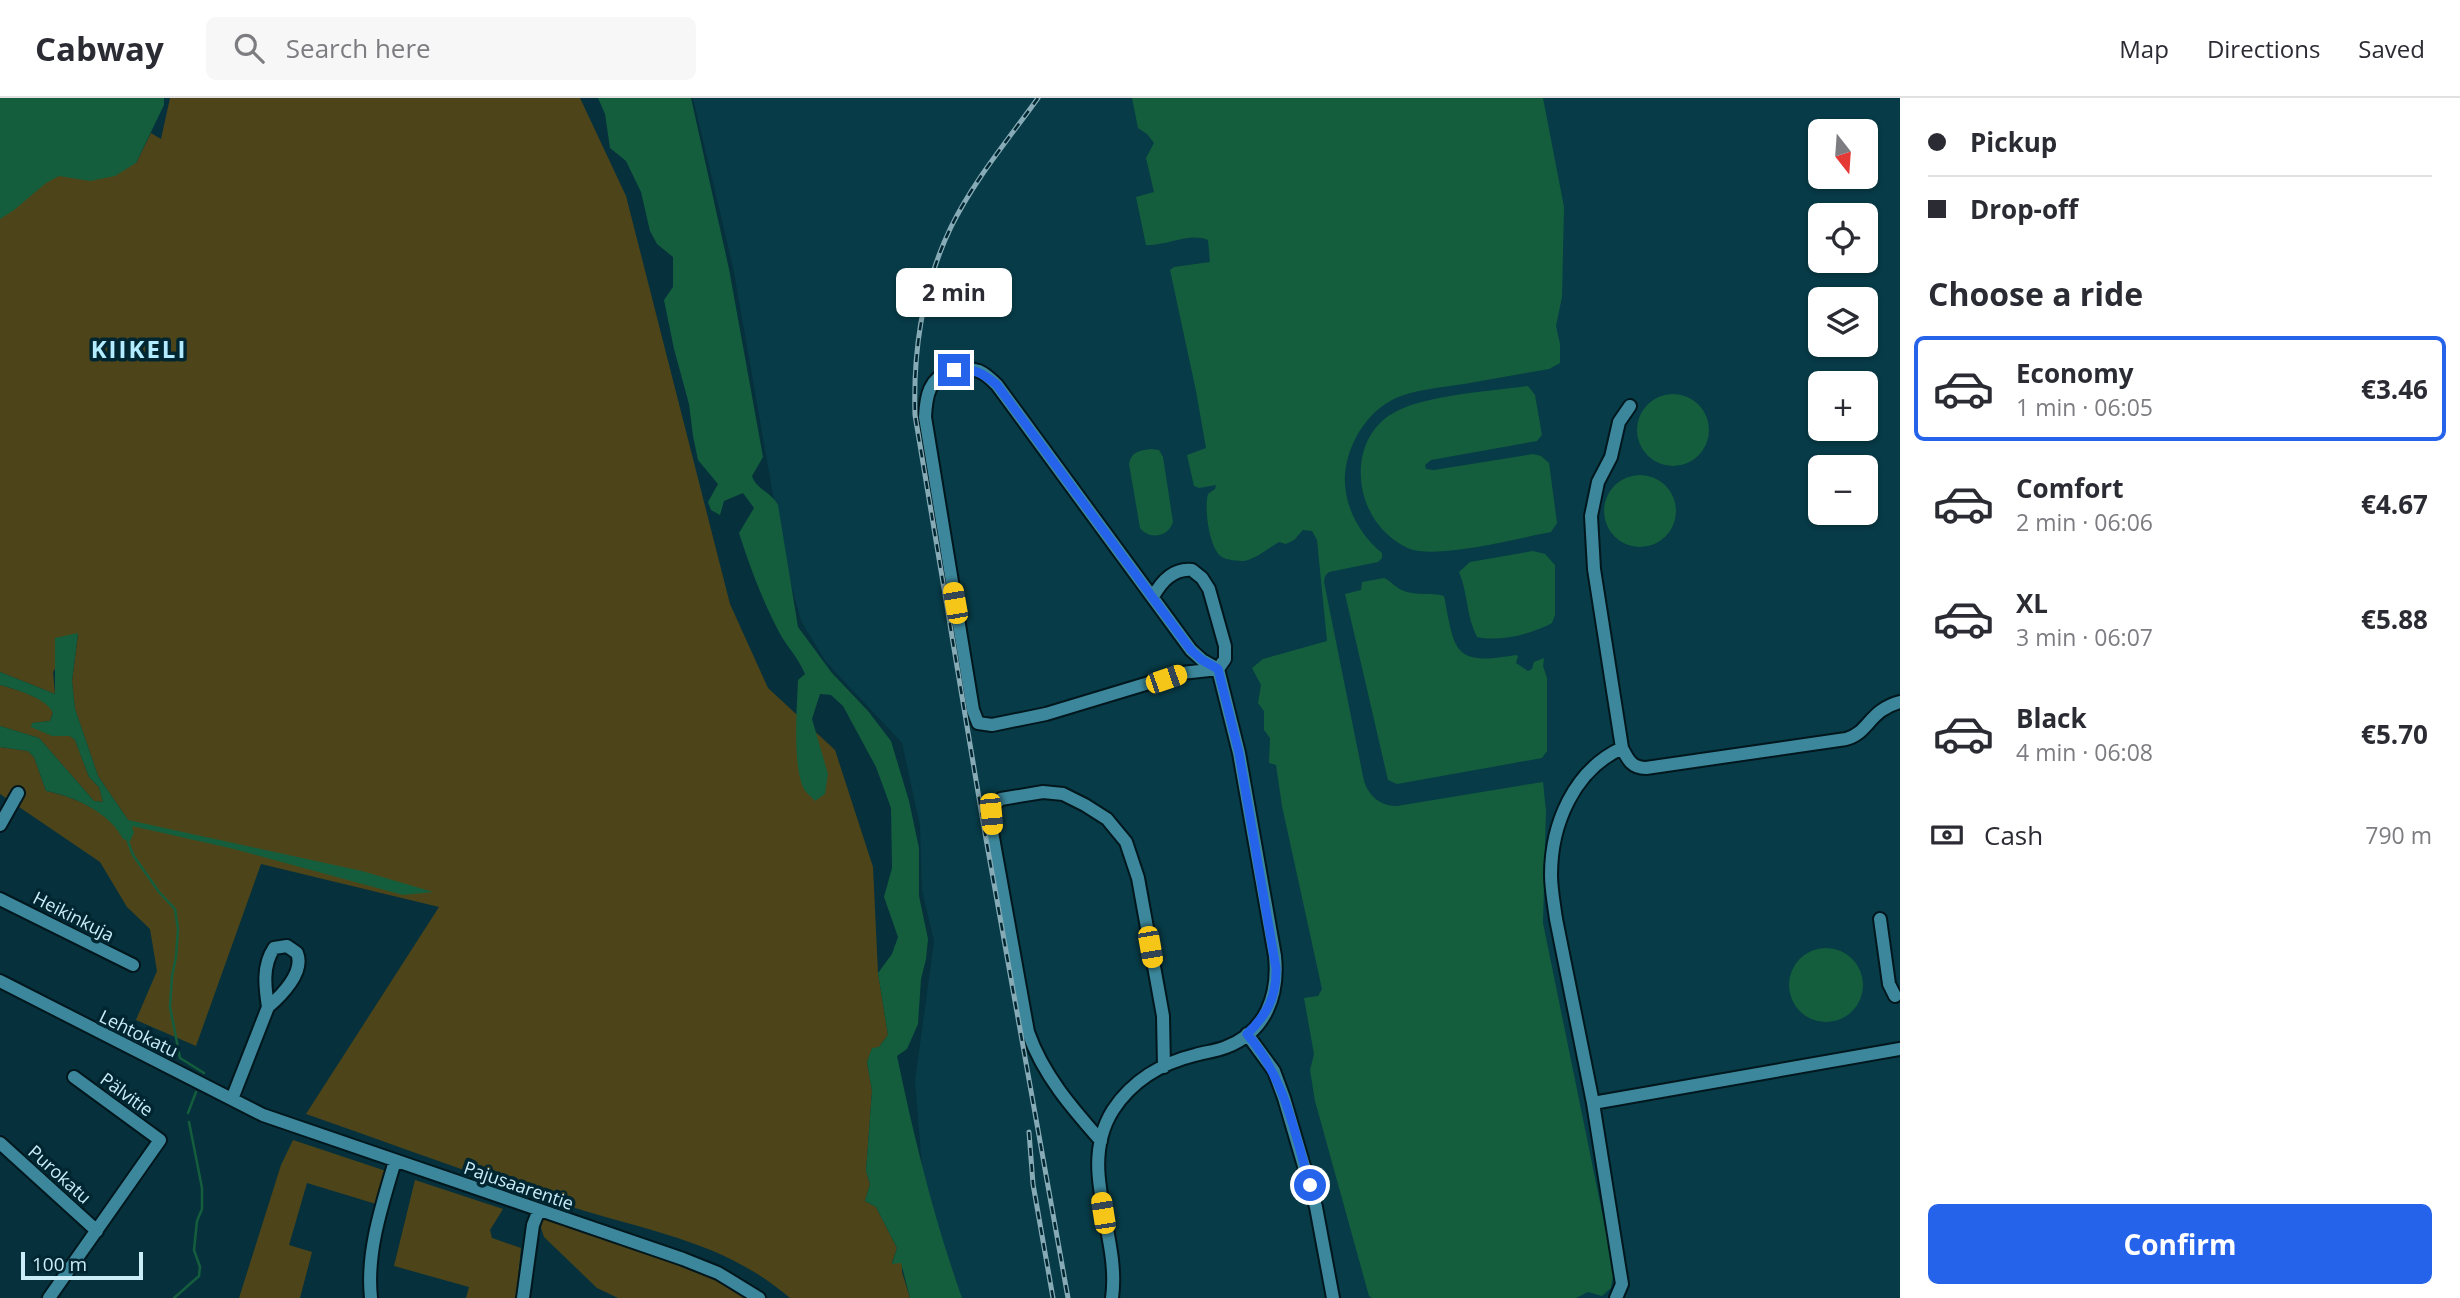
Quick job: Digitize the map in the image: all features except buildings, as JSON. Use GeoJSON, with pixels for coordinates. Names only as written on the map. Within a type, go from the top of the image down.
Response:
{"type":"FeatureCollection","features":[{"type":"Feature","properties":{"kind":"street"},"geometry":{"type":"LineString","coordinates":[[1112,1298],[1111,1263],[1097,1172],[1101,1141],[1107,1122],[1122,1097],[1136,1082],[1188,1057],[1224,1049],[1247,1034],[1258,1024],[1271,1003],[1276,986],[1276,968],[1239,753],[1218,669],[1191,650],[997,385],[981,372],[968,368],[940,375],[931,384],[926,398],[925,416],[928,442],[973,710],[978,723],[992,724],[1046,714],[1182,673],[1218,669],[1225,659],[1225,646],[1213,601],[1202,578],[1192,570],[1181,570],[1167,578],[1153,597]]}},
{"type":"Feature","properties":{"kind":"street"},"geometry":{"type":"LineString","coordinates":[[1630,406],[1619,422],[1611,457],[1598,482],[1591,516],[1594,569],[1622,748],[1634,766],[1646,768],[1846,739],[1858,733],[1882,708],[1900,702]]}},
{"type":"Feature","properties":{"kind":"street"},"geometry":{"type":"LineString","coordinates":[[1616,1298],[1622,1284],[1593,1103],[1556,919],[1552,867],[1557,832],[1572,793],[1594,765],[1622,748]]}},
{"type":"Feature","properties":{"kind":"street"},"geometry":{"type":"LineString","coordinates":[[1101,1141],[1064,1098],[1035,1053],[1028,1032],[992,832],[991,814],[994,805],[1001,799],[1042,792],[1063,794],[1107,819],[1126,842],[1138,878],[1163,1016],[1164,1067]]}},
{"type":"Feature","properties":{"kind":"street"},"geometry":{"type":"LineString","coordinates":[[0,825],[18,793]]}},
{"type":"Feature","properties":{"kind":"street","name":"Heikinkuja"},"geometry":{"type":"LineString","coordinates":[[0,899],[133,965]]}},
{"type":"Feature","properties":{"kind":"street"},"geometry":{"type":"LineString","coordinates":[[1880,919],[1889,984],[1898,997]]}},
{"type":"Feature","properties":{"kind":"street"},"geometry":{"type":"LineString","coordinates":[[232,1098],[268,1007],[284,990],[300,965],[297,953],[287,946],[274,948],[267,962],[264,989],[268,1007]]}},
{"type":"Feature","properties":{"kind":"street","name":"Lehtokatu"},"geometry":{"type":"LineString","coordinates":[[1,983],[263,1115]]}},
{"type":"Feature","properties":{"kind":"street"},"geometry":{"type":"LineString","coordinates":[[1247,1034],[1270,1065],[1284,1098],[1316,1207],[1333,1298]]}},
{"type":"Feature","properties":{"kind":"street"},"geometry":{"type":"LineString","coordinates":[[1593,1103],[1900,1049]]}},
{"type":"Feature","properties":{"kind":"street","name":"Pälvitie"},"geometry":{"type":"LineString","coordinates":[[74,1077],[160,1140]]}},
{"type":"Feature","properties":{"kind":"street","name":"Pajusaarentie"},"geometry":{"type":"LineString","coordinates":[[263,1115],[683,1259],[718,1273],[759,1298]]}},
{"type":"Feature","properties":{"kind":"street","name":"Purokatu"},"geometry":{"type":"LineString","coordinates":[[49,1298],[160,1140]]}},
{"type":"Feature","properties":{"kind":"street","name":"Purokatu"},"geometry":{"type":"LineString","coordinates":[[0,1143],[97,1231]]}},
{"type":"Feature","properties":{"kind":"street"},"geometry":{"type":"LineString","coordinates":[[371,1298],[372,1250],[395,1161]]}},
{"type":"Feature","properties":{"kind":"street"},"geometry":{"type":"LineString","coordinates":[[523,1298],[533,1226],[539,1210]]}},
{"type":"Feature","properties":{"kind":"shaded area"},"geometry":{"type":"Polygon","coordinates":[[[0,98],[164,98],[164,105],[136,163],[115,176],[90,181],[59,176],[0,219],[0,98]]]}},
{"type":"Feature","properties":{"kind":"shaded area"},"geometry":{"type":"Polygon","coordinates":[[[170,98],[580,98],[626,196],[730,604],[768,688],[835,750],[873,867],[878,973],[888,1035],[879,1047],[872,1049],[867,1062],[872,1091],[866,1171],[870,1184],[865,1201],[876,1207],[897,1248],[892,1263],[902,1263],[910,1298],[790,1298],[765,1279],[713,1251],[539,1196],[306,1114],[439,907],[261,864],[196,1046],[136,1020],[157,971],[150,929],[127,907],[100,862],[0,794],[0,747],[28,751],[34,757],[46,791],[68,797],[100,813],[123,838],[128,820],[98,776],[75,709],[72,681],[78,634],[53,672],[55,694],[0,672],[0,173],[136,163],[151,133],[161,139],[170,98]]]}},
{"type":"Feature","properties":{"kind":"shaded area"},"geometry":{"type":"Polygon","coordinates":[[[598,98],[691,98],[729,269],[763,457],[752,476],[778,505],[798,627],[832,673],[868,711],[891,741],[909,801],[919,848],[919,896],[928,939],[921,979],[918,1024],[907,1049],[897,1056],[925,1178],[962,1298],[910,1298],[901,1263],[892,1264],[897,1248],[876,1207],[865,1201],[870,1184],[866,1171],[872,1091],[867,1062],[872,1048],[879,1047],[888,1035],[878,973],[892,954],[898,937],[884,897],[892,868],[891,808],[876,767],[843,706],[831,695],[820,694],[812,719],[828,774],[825,794],[815,801],[804,789],[798,766],[796,736],[798,680],[805,674],[767,608],[739,533],[754,508],[743,493],[724,501],[720,515],[711,510],[708,502],[718,484],[698,460],[689,404],[664,300],[673,287],[673,257],[657,244],[650,231],[641,192],[626,161],[610,148],[605,114],[598,98]]]}},
{"type":"Feature","properties":{"kind":"shaded area"},"geometry":{"type":"Polygon","coordinates":[[[693,98],[1900,98],[1900,1298],[959,1298],[922,1168],[915,1081],[934,941],[922,891],[920,826],[902,743],[826,662],[801,621],[785,563],[733,267],[693,98]]]}},
{"type":"Feature","properties":{"kind":"shaded area"},"geometry":{"type":"Polygon","coordinates":[[[1132,98],[1543,98],[1564,207],[1562,297],[1556,326],[1560,363],[1549,369],[1401,396],[1370,417],[1351,449],[1345,486],[1354,518],[1366,537],[1382,553],[1382,558],[1378,562],[1329,572],[1324,582],[1364,781],[1376,799],[1397,806],[1543,782],[1546,811],[1543,923],[1614,1271],[1611,1288],[1602,1296],[1588,1292],[1576,1298],[1369,1296],[1315,1101],[1310,1070],[1314,1054],[1304,998],[1318,996],[1322,989],[1282,806],[1276,765],[1269,763],[1270,738],[1264,730],[1264,711],[1258,703],[1261,685],[1252,668],[1263,659],[1327,641],[1317,540],[1312,531],[1303,530],[1294,540],[1286,544],[1279,542],[1244,561],[1224,558],[1214,546],[1207,518],[1207,500],[1208,494],[1216,485],[1199,488],[1194,486],[1187,455],[1206,448],[1170,270],[1174,267],[1210,262],[1208,240],[1186,238],[1146,245],[1136,197],[1154,192],[1146,158],[1154,143],[1138,128],[1132,98]]]}},
{"type":"Feature","properties":{"kind":"shaded area"},"geometry":{"type":"Polygon","coordinates":[[[1528,386],[1535,395],[1542,435],[1537,441],[1431,460],[1425,465],[1426,469],[1434,470],[1533,454],[1541,456],[1549,463],[1557,523],[1551,532],[1485,546],[1433,552],[1410,549],[1387,534],[1375,520],[1367,504],[1361,469],[1364,451],[1371,435],[1382,422],[1397,411],[1425,401],[1528,386]]]}},
{"type":"Feature","properties":{"kind":"shaded area"},"geometry":{"type":"Polygon","coordinates":[[[1673,394],[1687,397],[1699,404],[1706,416],[1709,430],[1706,444],[1699,456],[1687,463],[1673,466],[1659,463],[1647,456],[1640,444],[1637,430],[1640,416],[1647,404],[1659,397],[1673,394]]]}},
{"type":"Feature","properties":{"kind":"shaded area"},"geometry":{"type":"Polygon","coordinates":[[[1151,449],[1159,450],[1163,457],[1173,522],[1167,531],[1158,535],[1148,534],[1140,528],[1129,464],[1134,454],[1151,449]]]}},
{"type":"Feature","properties":{"kind":"shaded area"},"geometry":{"type":"Polygon","coordinates":[[[1640,475],[1654,478],[1666,485],[1673,497],[1676,511],[1673,525],[1666,537],[1654,544],[1640,547],[1626,544],[1614,537],[1607,525],[1604,511],[1607,497],[1614,485],[1626,478],[1640,475]]]}},
{"type":"Feature","properties":{"kind":"shaded area"},"geometry":{"type":"Polygon","coordinates":[[[1533,551],[1545,554],[1555,565],[1555,615],[1552,623],[1515,636],[1477,637],[1459,572],[1470,562],[1533,551]]]}},
{"type":"Feature","properties":{"kind":"shaded area"},"geometry":{"type":"Polygon","coordinates":[[[1384,578],[1399,589],[1409,592],[1444,596],[1455,642],[1468,656],[1495,658],[1516,655],[1516,663],[1528,671],[1532,669],[1534,662],[1544,658],[1543,666],[1547,678],[1547,751],[1542,758],[1397,784],[1388,780],[1345,594],[1361,590],[1362,582],[1384,578]]]}},
{"type":"Feature","properties":{"kind":"shaded area"},"geometry":{"type":"Polygon","coordinates":[[[78,633],[72,681],[75,709],[98,776],[128,820],[362,871],[433,892],[403,895],[234,849],[132,826],[134,833],[130,841],[123,839],[109,821],[90,807],[46,791],[34,757],[28,751],[0,747],[0,726],[39,738],[94,801],[103,802],[99,787],[89,777],[75,740],[70,736],[52,736],[31,727],[32,723],[50,721],[53,713],[50,708],[30,695],[0,685],[0,672],[55,694],[55,638],[78,633]]]}},
{"type":"Feature","properties":{"kind":"shaded area"},"geometry":{"type":"Polygon","coordinates":[[[0,685],[30,695],[50,707],[53,712],[50,721],[33,723],[52,736],[70,736],[75,740],[89,777],[99,787],[103,802],[94,801],[39,738],[0,726],[0,685]]]}},
{"type":"Feature","properties":{"kind":"shaded area"},"geometry":{"type":"Polygon","coordinates":[[[1819,948],[1833,948],[1847,954],[1857,964],[1863,985],[1861,999],[1847,1016],[1833,1022],[1819,1022],[1805,1016],[1795,1006],[1789,992],[1789,978],[1795,964],[1805,954],[1819,948]]]}},
{"type":"Feature","properties":{"kind":"shaded area"},"geometry":{"type":"Polygon","coordinates":[[[293,1140],[386,1171],[376,1204],[307,1183],[289,1245],[312,1252],[300,1298],[239,1298],[281,1165],[293,1140]]]}},
{"type":"Feature","properties":{"kind":"shaded area"},"geometry":{"type":"Polygon","coordinates":[[[415,1180],[503,1209],[490,1230],[492,1238],[521,1248],[516,1298],[466,1298],[469,1287],[394,1266],[415,1180]]]}},
{"type":"Feature","properties":{"kind":"shaded area"},"geometry":{"type":"Polygon","coordinates":[[[547,1219],[720,1281],[747,1298],[618,1298],[597,1288],[544,1237],[542,1221],[547,1219]]]}},
{"type":"Feature","properties":{"kind":"waterway"},"geometry":{"type":"LineString","coordinates":[[127,839],[133,855],[159,892],[175,909],[178,929],[170,1007],[180,1058],[204,1073]]}},
{"type":"Feature","properties":{"kind":"waterway"},"geometry":{"type":"LineString","coordinates":[[188,1113],[196,1092]]}},
{"type":"Feature","properties":{"kind":"waterway"},"geometry":{"type":"LineString","coordinates":[[174,1298],[199,1276],[200,1267],[194,1250],[197,1221],[202,1209],[202,1188],[189,1122]]}},
{"type":"Feature","properties":{"kind":"railway"},"geometry":{"type":"LineString","coordinates":[[1038,98],[970,193],[941,249],[927,295],[918,343],[915,415],[983,822],[1068,1298]]}},
{"type":"Feature","properties":{"kind":"railway"},"geometry":{"type":"LineString","coordinates":[[1029,1132],[1033,1184],[1053,1298]]}},
{"type":"Feature","properties":{"kind":"district","name":"KIIKELI"},"geometry":{"type":"Point","coordinates":[139,348]}},
{"type":"Feature","properties":{"kind":"route"},"geometry":{"type":"LineString","coordinates":[[954,370],[968,368],[981,372],[997,385],[1191,650],[1218,669],[1239,753],[1277,978],[1274,995],[1266,1013],[1247,1034],[1266,1058],[1278,1081],[1310,1185]]}}]}
